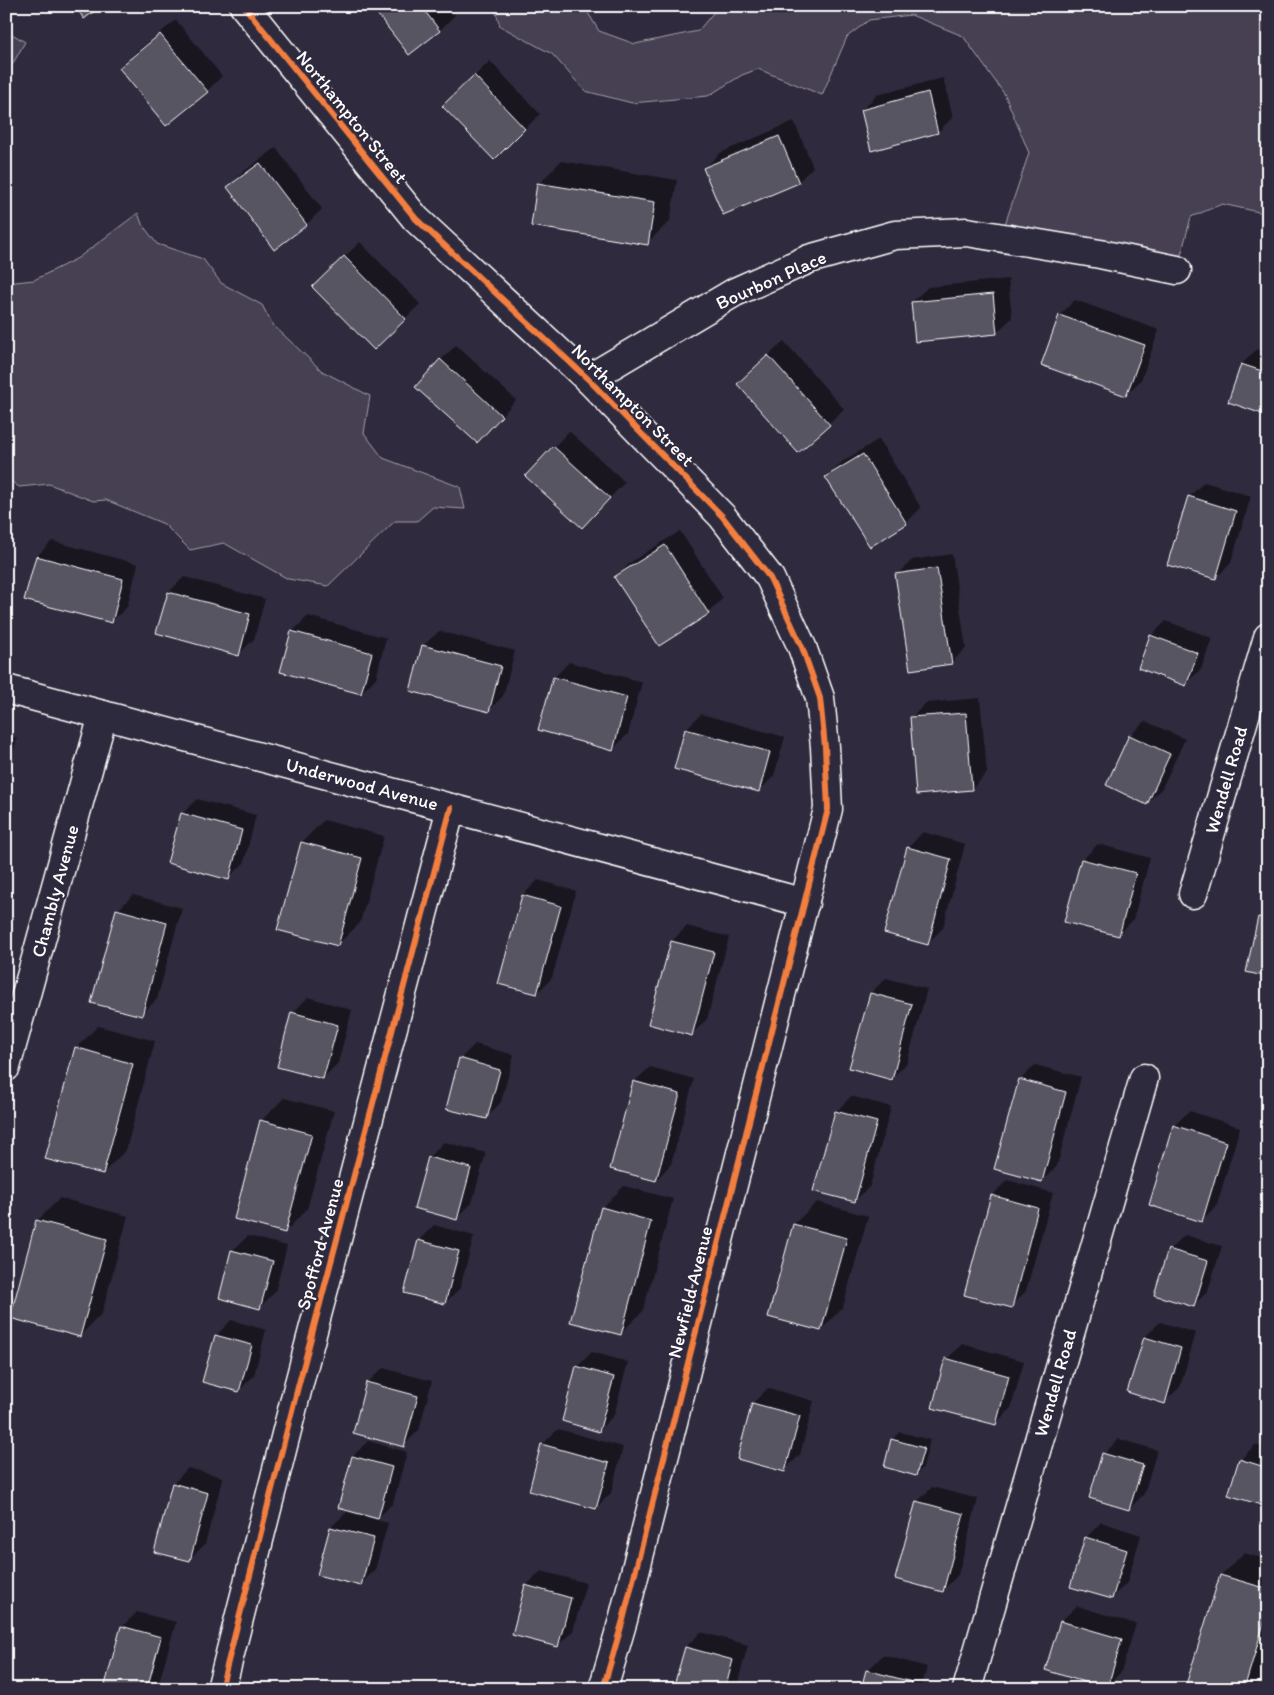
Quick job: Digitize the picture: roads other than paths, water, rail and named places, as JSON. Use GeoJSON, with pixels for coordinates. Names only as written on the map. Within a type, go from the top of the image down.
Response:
{"type":"FeatureCollection","features":[{"type":"Feature","properties":{"kind":"street","name":"Northampton Street"},"geometry":{"type":"LineString","coordinates":[[244,6],[416,219],[588,378],[722,516],[770,578],[802,647],[820,698],[826,747],[828,809],[805,903]]}},
{"type":"Feature","properties":{"kind":"street","name":"Bourbon Place"},"geometry":{"type":"LineString","coordinates":[[588,378],[735,292],[809,259],[895,235],[967,232],[1100,254],[1178,270]]}},
{"type":"Feature","properties":{"kind":"street","name":"Wendell Road"},"geometry":{"type":"LineString","coordinates":[[1193,894],[1268,637]]}},
{"type":"Feature","properties":{"kind":"street","name":"Underwood Avenue"},"geometry":{"type":"LineString","coordinates":[[6,689],[805,903]]}},
{"type":"Feature","properties":{"kind":"street","name":"Chambly Avenue"},"geometry":{"type":"LineString","coordinates":[[6,1067],[103,715]]}},
{"type":"Feature","properties":{"kind":"street","name":"Spofford Avenue"},"geometry":{"type":"LineString","coordinates":[[221,1689],[300,1377],[451,808]]}},
{"type":"Feature","properties":{"kind":"street","name":"Newfield Avenue"},"geometry":{"type":"LineString","coordinates":[[603,1689],[623,1620],[805,903]]}},
{"type":"Feature","properties":{"kind":"street","name":"Wendell Road"},"geometry":{"type":"LineString","coordinates":[[967,1689],[1144,1078]]}}]}
